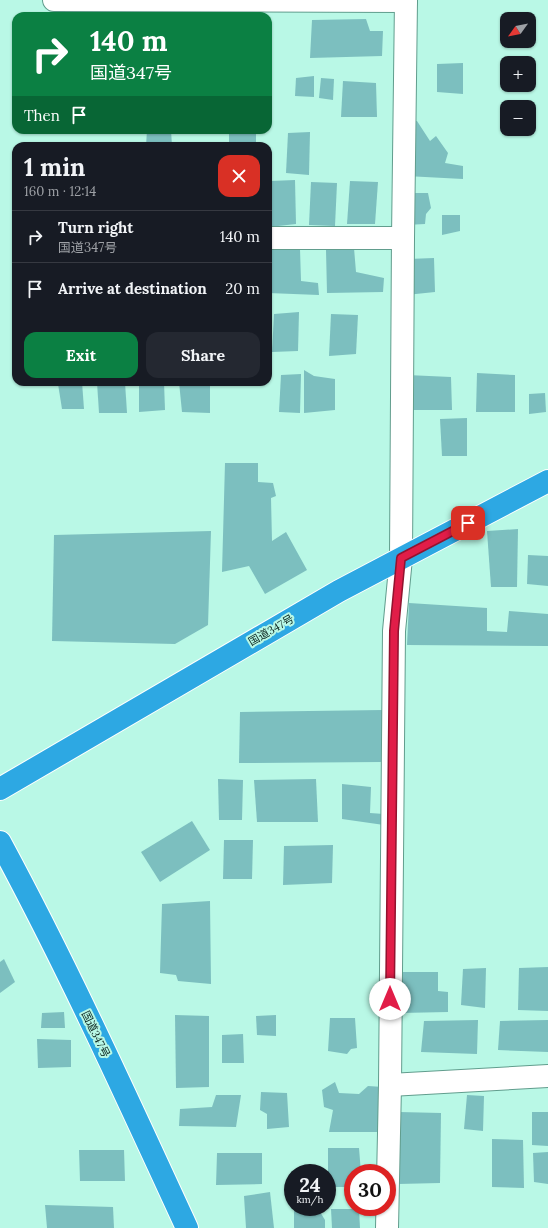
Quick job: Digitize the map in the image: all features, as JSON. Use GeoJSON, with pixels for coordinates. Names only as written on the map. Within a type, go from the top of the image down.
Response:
{"type":"FeatureCollection","features":[{"type":"Feature","properties":{"kind":"highway","name":"国道347号"},"geometry":{"type":"LineString","coordinates":[[0,789],[339,591],[548,481]]}},
{"type":"Feature","properties":{"kind":"highway","name":"国道347号"},"geometry":{"type":"LineString","coordinates":[[0,842],[39,915],[187,1228]]}},
{"type":"Feature","properties":{"kind":"street"},"geometry":{"type":"LineString","coordinates":[[54,0],[406,1],[401,558],[394,631],[390,1085],[387,1228]]}},
{"type":"Feature","properties":{"kind":"street"},"geometry":{"type":"LineString","coordinates":[[272,238],[403,238]]}},
{"type":"Feature","properties":{"kind":"street"},"geometry":{"type":"LineString","coordinates":[[390,1085],[548,1076]]}},
{"type":"Feature","properties":{"kind":"building"},"geometry":{"type":"Polygon","coordinates":[[[366,19],[370,31],[383,31],[382,56],[310,58],[312,20],[366,19]]]}},
{"type":"Feature","properties":{"kind":"building"},"geometry":{"type":"Polygon","coordinates":[[[463,63],[463,94],[437,92],[437,64],[463,63]]]}},
{"type":"Feature","properties":{"kind":"building"},"geometry":{"type":"Polygon","coordinates":[[[314,76],[314,97],[295,96],[296,78],[314,76]]]}},
{"type":"Feature","properties":{"kind":"building"},"geometry":{"type":"Polygon","coordinates":[[[321,78],[334,79],[333,100],[319,98],[321,78]]]}},
{"type":"Feature","properties":{"kind":"building"},"geometry":{"type":"Polygon","coordinates":[[[343,81],[376,83],[377,117],[341,117],[343,81]]]}},
{"type":"Feature","properties":{"kind":"building"},"geometry":{"type":"Polygon","coordinates":[[[408,120],[417,121],[430,141],[436,136],[448,153],[445,163],[463,166],[463,179],[406,176],[408,120]]]}},
{"type":"Feature","properties":{"kind":"building"},"geometry":{"type":"Polygon","coordinates":[[[310,132],[309,175],[286,173],[288,133],[310,132]]]}},
{"type":"Feature","properties":{"kind":"building"},"geometry":{"type":"Polygon","coordinates":[[[147,134],[171,134],[172,142],[146,142],[147,134]]]}},
{"type":"Feature","properties":{"kind":"building"},"geometry":{"type":"Polygon","coordinates":[[[229,134],[256,134],[256,142],[229,142],[229,134]]]}},
{"type":"Feature","properties":{"kind":"building"},"geometry":{"type":"Polygon","coordinates":[[[295,180],[296,224],[272,227],[272,181],[295,180]]]}},
{"type":"Feature","properties":{"kind":"building"},"geometry":{"type":"Polygon","coordinates":[[[350,181],[378,182],[375,224],[347,224],[350,181]]]}},
{"type":"Feature","properties":{"kind":"building"},"geometry":{"type":"Polygon","coordinates":[[[311,182],[337,183],[335,226],[309,225],[311,182]]]}},
{"type":"Feature","properties":{"kind":"building"},"geometry":{"type":"Polygon","coordinates":[[[408,193],[428,193],[431,208],[426,214],[425,224],[406,225],[408,193]]]}},
{"type":"Feature","properties":{"kind":"building"},"geometry":{"type":"Polygon","coordinates":[[[442,215],[460,215],[460,231],[442,235],[442,215]]]}},
{"type":"Feature","properties":{"kind":"building"},"geometry":{"type":"Polygon","coordinates":[[[272,248],[300,249],[301,281],[318,283],[319,295],[272,293],[272,248]]]}},
{"type":"Feature","properties":{"kind":"building"},"geometry":{"type":"Polygon","coordinates":[[[354,248],[356,272],[384,278],[383,292],[327,293],[326,250],[354,248]]]}},
{"type":"Feature","properties":{"kind":"building"},"geometry":{"type":"Polygon","coordinates":[[[434,258],[435,292],[406,295],[408,259],[434,258]]]}},
{"type":"Feature","properties":{"kind":"building"},"geometry":{"type":"Polygon","coordinates":[[[299,312],[298,351],[272,352],[274,314],[299,312]]]}},
{"type":"Feature","properties":{"kind":"building"},"geometry":{"type":"Polygon","coordinates":[[[331,314],[358,315],[356,354],[329,356],[331,314]]]}},
{"type":"Feature","properties":{"kind":"building"},"geometry":{"type":"Polygon","coordinates":[[[304,370],[314,376],[335,379],[335,410],[304,413],[304,370]]]}},
{"type":"Feature","properties":{"kind":"building"},"geometry":{"type":"Polygon","coordinates":[[[477,373],[515,375],[515,412],[476,412],[477,373]]]}},
{"type":"Feature","properties":{"kind":"building"},"geometry":{"type":"Polygon","coordinates":[[[301,374],[300,413],[279,412],[281,375],[301,374]]]}},
{"type":"Feature","properties":{"kind":"building"},"geometry":{"type":"Polygon","coordinates":[[[407,375],[451,377],[452,410],[407,410],[407,375]]]}},
{"type":"Feature","properties":{"kind":"building"},"geometry":{"type":"Polygon","coordinates":[[[58,386],[82,386],[84,409],[62,409],[58,386]]]}},
{"type":"Feature","properties":{"kind":"building"},"geometry":{"type":"Polygon","coordinates":[[[97,386],[125,386],[127,413],[99,413],[97,386]]]}},
{"type":"Feature","properties":{"kind":"building"},"geometry":{"type":"Polygon","coordinates":[[[139,386],[164,386],[165,410],[139,412],[139,386]]]}},
{"type":"Feature","properties":{"kind":"building"},"geometry":{"type":"Polygon","coordinates":[[[179,386],[210,386],[210,413],[182,412],[179,386]]]}},
{"type":"Feature","properties":{"kind":"building"},"geometry":{"type":"Polygon","coordinates":[[[545,393],[546,412],[529,414],[529,394],[545,393]]]}},
{"type":"Feature","properties":{"kind":"building"},"geometry":{"type":"Polygon","coordinates":[[[467,418],[467,456],[442,456],[440,419],[467,418]]]}},
{"type":"Feature","properties":{"kind":"building"},"geometry":{"type":"Polygon","coordinates":[[[225,463],[258,463],[258,482],[273,483],[276,496],[271,498],[272,541],[286,532],[307,570],[265,594],[249,566],[222,572],[225,463]]]}},
{"type":"Feature","properties":{"kind":"building"},"geometry":{"type":"Polygon","coordinates":[[[518,529],[517,587],[491,587],[487,531],[518,529]]]}},
{"type":"Feature","properties":{"kind":"building"},"geometry":{"type":"Polygon","coordinates":[[[211,531],[208,625],[175,644],[52,641],[54,535],[211,531]]]}},
{"type":"Feature","properties":{"kind":"building"},"geometry":{"type":"Polygon","coordinates":[[[528,555],[548,556],[548,586],[527,584],[528,555]]]}},
{"type":"Feature","properties":{"kind":"building"},"geometry":{"type":"Polygon","coordinates":[[[409,603],[487,608],[487,631],[507,632],[509,611],[548,614],[548,646],[407,645],[409,603]]]}},
{"type":"Feature","properties":{"kind":"building"},"geometry":{"type":"Polygon","coordinates":[[[383,710],[381,762],[239,763],[240,712],[383,710]]]}},
{"type":"Feature","properties":{"kind":"building"},"geometry":{"type":"Polygon","coordinates":[[[218,779],[243,780],[242,820],[219,820],[218,779]]]}},
{"type":"Feature","properties":{"kind":"building"},"geometry":{"type":"Polygon","coordinates":[[[316,779],[318,822],[257,822],[254,780],[316,779]]]}},
{"type":"Feature","properties":{"kind":"building"},"geometry":{"type":"Polygon","coordinates":[[[342,784],[371,787],[370,813],[384,814],[384,825],[342,819],[342,784]]]}},
{"type":"Feature","properties":{"kind":"building"},"geometry":{"type":"Polygon","coordinates":[[[192,821],[210,850],[160,882],[141,852],[192,821]]]}},
{"type":"Feature","properties":{"kind":"building"},"geometry":{"type":"Polygon","coordinates":[[[224,840],[253,840],[252,879],[223,879],[224,840]]]}},
{"type":"Feature","properties":{"kind":"building"},"geometry":{"type":"Polygon","coordinates":[[[333,845],[332,883],[283,885],[284,846],[333,845]]]}},
{"type":"Feature","properties":{"kind":"building"},"geometry":{"type":"Polygon","coordinates":[[[210,901],[211,984],[178,981],[176,975],[160,973],[162,904],[210,901]]]}},
{"type":"Feature","properties":{"kind":"building"},"geometry":{"type":"Polygon","coordinates":[[[4,959],[15,982],[0,993],[0,962],[4,959]]]}},
{"type":"Feature","properties":{"kind":"building"},"geometry":{"type":"Polygon","coordinates":[[[548,967],[548,1011],[518,1010],[519,968],[548,967]]]}},
{"type":"Feature","properties":{"kind":"building"},"geometry":{"type":"Polygon","coordinates":[[[486,968],[485,1008],[461,1005],[463,969],[486,968]]]}},
{"type":"Feature","properties":{"kind":"building"},"geometry":{"type":"Polygon","coordinates":[[[401,972],[438,972],[438,991],[448,992],[448,1012],[400,1013],[401,972]]]}},
{"type":"Feature","properties":{"kind":"building"},"geometry":{"type":"Polygon","coordinates":[[[64,1012],[65,1028],[41,1028],[42,1013],[64,1012]]]}},
{"type":"Feature","properties":{"kind":"building"},"geometry":{"type":"Polygon","coordinates":[[[175,1015],[209,1016],[209,1087],[176,1088],[175,1015]]]}},
{"type":"Feature","properties":{"kind":"building"},"geometry":{"type":"Polygon","coordinates":[[[276,1015],[276,1036],[257,1035],[256,1016],[276,1015]]]}},
{"type":"Feature","properties":{"kind":"building"},"geometry":{"type":"Polygon","coordinates":[[[330,1018],[355,1018],[357,1048],[351,1049],[347,1054],[328,1051],[330,1018]]]}},
{"type":"Feature","properties":{"kind":"building"},"geometry":{"type":"Polygon","coordinates":[[[478,1020],[477,1054],[421,1052],[424,1021],[478,1020]]]}},
{"type":"Feature","properties":{"kind":"building"},"geometry":{"type":"Polygon","coordinates":[[[548,1020],[548,1052],[498,1050],[500,1021],[548,1020]]]}},
{"type":"Feature","properties":{"kind":"building"},"geometry":{"type":"Polygon","coordinates":[[[243,1034],[244,1063],[222,1063],[222,1035],[243,1034]]]}},
{"type":"Feature","properties":{"kind":"building"},"geometry":{"type":"Polygon","coordinates":[[[37,1039],[71,1040],[71,1067],[38,1068],[37,1039]]]}},
{"type":"Feature","properties":{"kind":"building"},"geometry":{"type":"Polygon","coordinates":[[[335,1082],[339,1093],[359,1094],[368,1086],[383,1087],[382,1132],[329,1132],[333,1110],[324,1107],[322,1090],[335,1082]]]}},
{"type":"Feature","properties":{"kind":"building"},"geometry":{"type":"Polygon","coordinates":[[[261,1092],[287,1093],[289,1127],[267,1129],[267,1114],[260,1110],[261,1092]]]}},
{"type":"Feature","properties":{"kind":"building"},"geometry":{"type":"Polygon","coordinates":[[[216,1095],[241,1095],[236,1127],[179,1126],[180,1109],[212,1107],[216,1095]]]}},
{"type":"Feature","properties":{"kind":"building"},"geometry":{"type":"Polygon","coordinates":[[[467,1095],[484,1096],[483,1131],[464,1129],[467,1095]]]}},
{"type":"Feature","properties":{"kind":"building"},"geometry":{"type":"Polygon","coordinates":[[[399,1112],[441,1113],[440,1183],[398,1184],[399,1112]]]}},
{"type":"Feature","properties":{"kind":"building"},"geometry":{"type":"Polygon","coordinates":[[[532,1112],[548,1112],[548,1146],[532,1145],[532,1112]]]}},
{"type":"Feature","properties":{"kind":"building"},"geometry":{"type":"Polygon","coordinates":[[[492,1139],[523,1140],[524,1188],[492,1187],[492,1139]]]}},
{"type":"Feature","properties":{"kind":"building"},"geometry":{"type":"Polygon","coordinates":[[[328,1148],[359,1148],[360,1164],[344,1164],[344,1187],[336,1187],[336,1164],[328,1164],[328,1148]]]}},
{"type":"Feature","properties":{"kind":"building"},"geometry":{"type":"Polygon","coordinates":[[[79,1150],[124,1150],[125,1181],[80,1181],[79,1150]]]}},
{"type":"Feature","properties":{"kind":"building"},"geometry":{"type":"Polygon","coordinates":[[[548,1152],[548,1184],[534,1182],[533,1153],[548,1152]]]}},
{"type":"Feature","properties":{"kind":"building"},"geometry":{"type":"Polygon","coordinates":[[[217,1153],[262,1153],[262,1184],[216,1185],[217,1153]]]}},
{"type":"Feature","properties":{"kind":"building"},"geometry":{"type":"Polygon","coordinates":[[[270,1192],[274,1228],[246,1228],[244,1196],[270,1192]]]}},
{"type":"Feature","properties":{"kind":"building"},"geometry":{"type":"Polygon","coordinates":[[[45,1205],[113,1207],[114,1228],[47,1228],[45,1205]]]}},
{"type":"Feature","properties":{"kind":"building"},"geometry":{"type":"Polygon","coordinates":[[[336,1209],[344,1209],[344,1216],[359,1216],[360,1228],[332,1228],[331,1216],[336,1216],[336,1209]]]}},
{"type":"Feature","properties":{"kind":"building"},"geometry":{"type":"Polygon","coordinates":[[[294,1216],[323,1216],[325,1220],[325,1228],[294,1228],[294,1216]]]}},
{"type":"Feature","properties":{"kind":"route"},"geometry":{"type":"LineString","coordinates":[[390,999],[394,631],[401,558],[468,523]]}}]}
